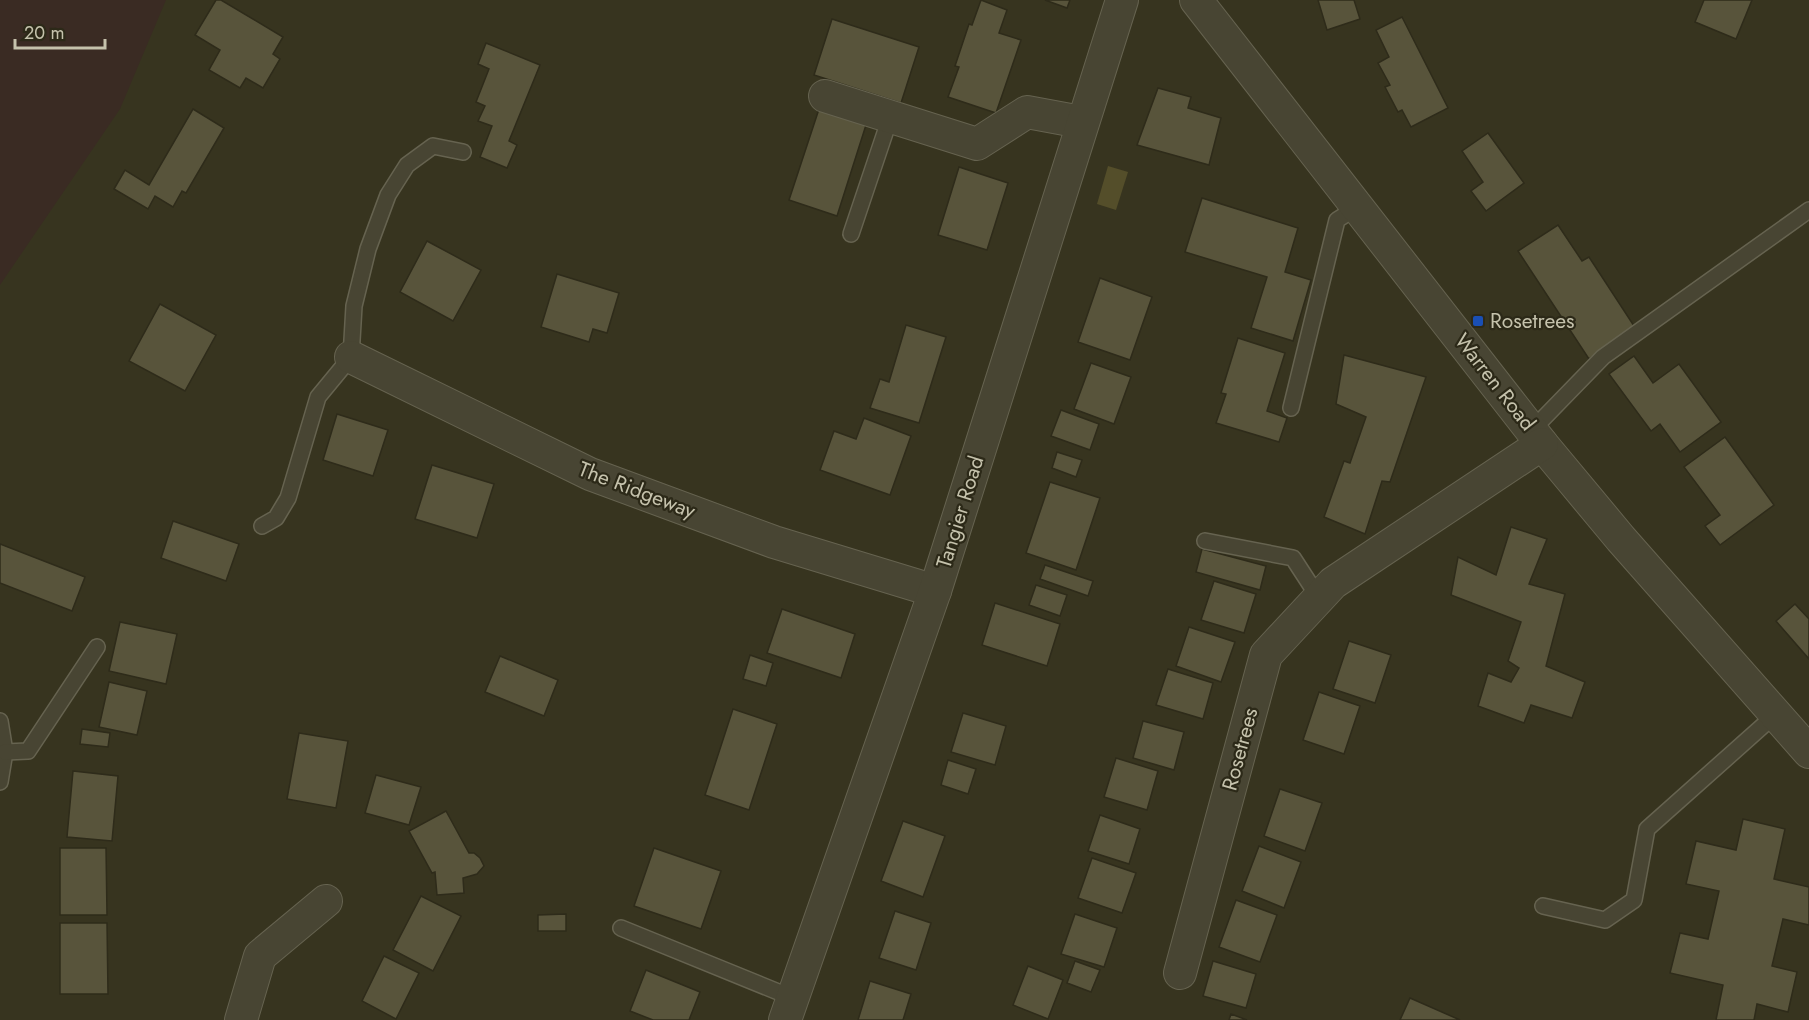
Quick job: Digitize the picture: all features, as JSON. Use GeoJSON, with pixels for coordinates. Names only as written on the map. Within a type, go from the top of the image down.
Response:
{"type":"FeatureCollection","features":[{"type":"Feature","properties":{"kind":"street","name":"Tangier Road"},"geometry":{"type":"LineString","coordinates":[[789,1009],[935,591],[1122,0]]}},
{"type":"Feature","properties":{"kind":"street","name":"Warren Road"},"geometry":{"type":"LineString","coordinates":[[1196,0],[1537,437],[1809,752]]}},
{"type":"Feature","properties":{"kind":"street"},"geometry":{"type":"LineString","coordinates":[[825,96],[976,144],[1027,112],[1082,122]]}},
{"type":"Feature","properties":{"kind":"street","name":"The Ridgeway"},"geometry":{"type":"LineString","coordinates":[[351,357],[590,474],[774,542],[935,591]]}},
{"type":"Feature","properties":{"kind":"street","name":"Rosetrees"},"geometry":{"type":"LineString","coordinates":[[1180,973],[1266,655],[1333,583],[1537,437]]}},
{"type":"Feature","properties":{"kind":"street"},"geometry":{"type":"LineString","coordinates":[[241,1020],[260,956],[326,901]]}},
{"type":"Feature","properties":{"kind":"lane"},"geometry":{"type":"LineString","coordinates":[[851,234],[890,118]]}},
{"type":"Feature","properties":{"kind":"lane"},"geometry":{"type":"LineString","coordinates":[[262,526],[276,518],[288,498],[318,397],[351,357],[354,306],[368,249],[388,195],[407,165],[433,146],[463,152]]}},
{"type":"Feature","properties":{"kind":"lane"},"geometry":{"type":"LineString","coordinates":[[1291,408],[1337,220],[1359,206]]}},
{"type":"Feature","properties":{"kind":"lane"},"geometry":{"type":"LineString","coordinates":[[1537,437],[1603,357],[1809,210]]}},
{"type":"Feature","properties":{"kind":"lane"},"geometry":{"type":"LineString","coordinates":[[1205,541],[1293,558],[1319,598]]}},
{"type":"Feature","properties":{"kind":"lane"},"geometry":{"type":"LineString","coordinates":[[5,752],[28,751],[97,647]]}},
{"type":"Feature","properties":{"kind":"lane"},"geometry":{"type":"LineString","coordinates":[[1543,906],[1605,920],[1634,900],[1647,829],[1775,715]]}},
{"type":"Feature","properties":{"kind":"lane"},"geometry":{"type":"LineString","coordinates":[[0,721],[5,752],[0,782]]}},
{"type":"Feature","properties":{"kind":"lane"},"geometry":{"type":"LineString","coordinates":[[621,928],[789,1009]]}},
{"type":"Feature","properties":{"kind":"shaded area"},"geometry":{"type":"Polygon","coordinates":[[[0,0],[166,0],[120,109],[0,285],[0,0]]]}},
{"type":"Feature","properties":{"kind":"shaded area"},"geometry":{"type":"Polygon","coordinates":[[[1108,166],[1128,172],[1116,210],[1097,204],[1108,166]]]}},
{"type":"Feature","properties":{"kind":"building"},"geometry":{"type":"Polygon","coordinates":[[[216,0],[221,0],[283,37],[273,54],[280,59],[263,88],[246,78],[240,88],[209,70],[220,50],[195,35],[216,0]]]}},
{"type":"Feature","properties":{"kind":"building"},"geometry":{"type":"Polygon","coordinates":[[[981,0],[1007,10],[999,33],[1021,40],[996,113],[948,97],[959,67],[955,66],[969,24],[972,25],[981,0]]]}},
{"type":"Feature","properties":{"kind":"building"},"geometry":{"type":"Polygon","coordinates":[[[1045,0],[1070,0],[1067,8],[1045,0]]]}},
{"type":"Feature","properties":{"kind":"building"},"geometry":{"type":"Polygon","coordinates":[[[1318,0],[1354,0],[1360,19],[1327,30],[1318,0]]]}},
{"type":"Feature","properties":{"kind":"building"},"geometry":{"type":"Polygon","coordinates":[[[1704,0],[1752,0],[1736,39],[1695,22],[1704,0]]]}},
{"type":"Feature","properties":{"kind":"building"},"geometry":{"type":"Polygon","coordinates":[[[1402,17],[1448,108],[1411,127],[1402,110],[1398,112],[1385,87],[1390,85],[1378,63],[1389,57],[1376,30],[1402,17]]]}},
{"type":"Feature","properties":{"kind":"building"},"geometry":{"type":"Polygon","coordinates":[[[832,19],[919,47],[901,103],[814,75],[832,19]]]}},
{"type":"Feature","properties":{"kind":"building"},"geometry":{"type":"Polygon","coordinates":[[[486,43],[540,65],[509,141],[517,145],[507,168],[480,157],[492,126],[478,121],[485,106],[476,102],[489,69],[478,64],[486,43]]]}},
{"type":"Feature","properties":{"kind":"building"},"geometry":{"type":"Polygon","coordinates":[[[1158,88],[1191,97],[1188,108],[1221,118],[1209,165],[1137,145],[1158,88]]]}},
{"type":"Feature","properties":{"kind":"building"},"geometry":{"type":"Polygon","coordinates":[[[193,109],[224,128],[186,193],[182,191],[173,207],[155,196],[148,209],[114,189],[125,170],[149,185],[193,109]]]}},
{"type":"Feature","properties":{"kind":"building"},"geometry":{"type":"Polygon","coordinates":[[[819,109],[866,125],[837,216],[789,200],[819,109]]]}},
{"type":"Feature","properties":{"kind":"building"},"geometry":{"type":"Polygon","coordinates":[[[1488,133],[1524,183],[1486,211],[1471,191],[1483,182],[1462,151],[1488,133]]]}},
{"type":"Feature","properties":{"kind":"building"},"geometry":{"type":"Polygon","coordinates":[[[959,167],[1008,183],[987,250],[938,235],[959,167]]]}},
{"type":"Feature","properties":{"kind":"building"},"geometry":{"type":"Polygon","coordinates":[[[1202,198],[1298,228],[1285,272],[1311,280],[1293,341],[1251,328],[1267,277],[1185,252],[1202,198]]]}},
{"type":"Feature","properties":{"kind":"building"},"geometry":{"type":"Polygon","coordinates":[[[1558,225],[1582,261],[1589,257],[1636,329],[1589,359],[1518,251],[1558,225]]]}},
{"type":"Feature","properties":{"kind":"building"},"geometry":{"type":"Polygon","coordinates":[[[427,241],[481,270],[453,321],[400,292],[427,241]]]}},
{"type":"Feature","properties":{"kind":"building"},"geometry":{"type":"Polygon","coordinates":[[[557,274],[619,293],[607,333],[593,329],[589,342],[541,327],[557,274]]]}},
{"type":"Feature","properties":{"kind":"building"},"geometry":{"type":"Polygon","coordinates":[[[1100,278],[1152,297],[1130,360],[1078,342],[1100,278]]]}},
{"type":"Feature","properties":{"kind":"building"},"geometry":{"type":"Polygon","coordinates":[[[160,304],[216,335],[185,391],[129,361],[160,304]]]}},
{"type":"Feature","properties":{"kind":"building"},"geometry":{"type":"Polygon","coordinates":[[[906,325],[946,337],[919,423],[870,408],[880,379],[889,382],[906,325]]]}},
{"type":"Feature","properties":{"kind":"building"},"geometry":{"type":"Polygon","coordinates":[[[1238,338],[1285,353],[1267,411],[1287,418],[1279,442],[1216,423],[1226,394],[1221,393],[1238,338]]]}},
{"type":"Feature","properties":{"kind":"building"},"geometry":{"type":"Polygon","coordinates":[[[1344,355],[1426,377],[1390,482],[1382,481],[1365,534],[1324,517],[1344,461],[1350,463],[1366,417],[1336,404],[1344,355]]]}},
{"type":"Feature","properties":{"kind":"building"},"geometry":{"type":"Polygon","coordinates":[[[1634,356],[1653,383],[1679,364],[1721,422],[1680,452],[1660,424],[1651,431],[1609,374],[1634,356]]]}},
{"type":"Feature","properties":{"kind":"building"},"geometry":{"type":"Polygon","coordinates":[[[1091,363],[1131,377],[1114,424],[1074,409],[1091,363]]]}},
{"type":"Feature","properties":{"kind":"building"},"geometry":{"type":"Polygon","coordinates":[[[1061,410],[1099,424],[1090,450],[1051,436],[1061,410]]]}},
{"type":"Feature","properties":{"kind":"building"},"geometry":{"type":"Polygon","coordinates":[[[337,414],[388,430],[373,476],[323,460],[337,414]]]}},
{"type":"Feature","properties":{"kind":"building"},"geometry":{"type":"Polygon","coordinates":[[[864,418],[911,436],[890,495],[820,470],[834,431],[856,439],[864,418]]]}},
{"type":"Feature","properties":{"kind":"building"},"geometry":{"type":"Polygon","coordinates":[[[1725,437],[1774,505],[1720,545],[1705,526],[1720,515],[1684,467],[1725,437]]]}},
{"type":"Feature","properties":{"kind":"building"},"geometry":{"type":"Polygon","coordinates":[[[1057,452],[1082,460],[1076,477],[1052,468],[1057,452]]]}},
{"type":"Feature","properties":{"kind":"building"},"geometry":{"type":"Polygon","coordinates":[[[432,465],[494,484],[477,538],[415,519],[432,465]]]}},
{"type":"Feature","properties":{"kind":"building"},"geometry":{"type":"Polygon","coordinates":[[[1050,482],[1100,498],[1076,570],[1026,553],[1050,482]]]}},
{"type":"Feature","properties":{"kind":"building"},"geometry":{"type":"Polygon","coordinates":[[[173,521],[239,544],[226,581],[161,558],[173,521]]]}},
{"type":"Feature","properties":{"kind":"building"},"geometry":{"type":"Polygon","coordinates":[[[1511,527],[1547,539],[1529,584],[1565,594],[1546,666],[1585,682],[1572,718],[1531,705],[1524,723],[1478,706],[1488,673],[1511,682],[1519,668],[1508,661],[1521,622],[1451,595],[1458,557],[1496,575],[1511,527]]]}},
{"type":"Feature","properties":{"kind":"building"},"geometry":{"type":"Polygon","coordinates":[[[0,544],[85,577],[72,611],[0,583],[0,544]]]}},
{"type":"Feature","properties":{"kind":"building"},"geometry":{"type":"Polygon","coordinates":[[[1202,549],[1266,566],[1260,590],[1196,572],[1202,549]]]}},
{"type":"Feature","properties":{"kind":"building"},"geometry":{"type":"Polygon","coordinates":[[[1045,565],[1093,581],[1088,596],[1040,579],[1045,565]]]}},
{"type":"Feature","properties":{"kind":"building"},"geometry":{"type":"Polygon","coordinates":[[[1214,581],[1256,594],[1244,633],[1201,620],[1214,581]]]}},
{"type":"Feature","properties":{"kind":"building"},"geometry":{"type":"Polygon","coordinates":[[[1036,585],[1067,595],[1060,616],[1029,605],[1036,585]]]}},
{"type":"Feature","properties":{"kind":"building"},"geometry":{"type":"Polygon","coordinates":[[[995,603],[1060,624],[1047,666],[982,645],[995,603]]]}},
{"type":"Feature","properties":{"kind":"building"},"geometry":{"type":"Polygon","coordinates":[[[1795,604],[1809,619],[1809,659],[1776,621],[1795,604]]]}},
{"type":"Feature","properties":{"kind":"building"},"geometry":{"type":"Polygon","coordinates":[[[782,609],[855,634],[841,678],[767,653],[782,609]]]}},
{"type":"Feature","properties":{"kind":"building"},"geometry":{"type":"Polygon","coordinates":[[[120,622],[177,634],[166,684],[109,671],[120,622]]]}},
{"type":"Feature","properties":{"kind":"building"},"geometry":{"type":"Polygon","coordinates":[[[1189,627],[1235,642],[1221,682],[1176,666],[1189,627]]]}},
{"type":"Feature","properties":{"kind":"building"},"geometry":{"type":"Polygon","coordinates":[[[1349,641],[1391,655],[1375,703],[1333,689],[1349,641]]]}},
{"type":"Feature","properties":{"kind":"building"},"geometry":{"type":"Polygon","coordinates":[[[750,655],[773,663],[766,686],[743,679],[750,655]]]}},
{"type":"Feature","properties":{"kind":"building"},"geometry":{"type":"Polygon","coordinates":[[[500,656],[558,680],[544,716],[485,692],[500,656]]]}},
{"type":"Feature","properties":{"kind":"building"},"geometry":{"type":"Polygon","coordinates":[[[1168,669],[1213,683],[1203,719],[1156,705],[1168,669]]]}},
{"type":"Feature","properties":{"kind":"building"},"geometry":{"type":"Polygon","coordinates":[[[109,682],[147,691],[137,735],[99,727],[109,682]]]}},
{"type":"Feature","properties":{"kind":"building"},"geometry":{"type":"Polygon","coordinates":[[[1319,692],[1360,706],[1344,754],[1303,740],[1319,692]]]}},
{"type":"Feature","properties":{"kind":"building"},"geometry":{"type":"Polygon","coordinates":[[[733,709],[777,724],[749,810],[705,795],[733,709]]]}},
{"type":"Feature","properties":{"kind":"building"},"geometry":{"type":"Polygon","coordinates":[[[963,713],[1006,726],[995,765],[951,752],[963,713]]]}},
{"type":"Feature","properties":{"kind":"building"},"geometry":{"type":"Polygon","coordinates":[[[1143,721],[1184,732],[1174,770],[1133,758],[1143,721]]]}},
{"type":"Feature","properties":{"kind":"building"},"geometry":{"type":"Polygon","coordinates":[[[82,729],[110,733],[108,747],[80,744],[82,729]]]}},
{"type":"Feature","properties":{"kind":"building"},"geometry":{"type":"Polygon","coordinates":[[[299,733],[348,741],[336,808],[287,799],[299,733]]]}},
{"type":"Feature","properties":{"kind":"building"},"geometry":{"type":"Polygon","coordinates":[[[1116,758],[1158,771],[1147,810],[1104,797],[1116,758]]]}},
{"type":"Feature","properties":{"kind":"building"},"geometry":{"type":"Polygon","coordinates":[[[948,760],[976,769],[968,794],[941,785],[948,760]]]}},
{"type":"Feature","properties":{"kind":"building"},"geometry":{"type":"Polygon","coordinates":[[[73,771],[118,776],[112,841],[67,837],[73,771]]]}},
{"type":"Feature","properties":{"kind":"building"},"geometry":{"type":"Polygon","coordinates":[[[376,775],[421,787],[409,825],[365,813],[376,775]]]}},
{"type":"Feature","properties":{"kind":"building"},"geometry":{"type":"Polygon","coordinates":[[[1280,789],[1322,803],[1305,851],[1264,836],[1280,789]]]}},
{"type":"Feature","properties":{"kind":"building"},"geometry":{"type":"Polygon","coordinates":[[[446,811],[469,853],[474,853],[480,858],[484,866],[477,874],[463,878],[464,893],[437,895],[435,872],[432,873],[409,831],[446,811]]]}},
{"type":"Feature","properties":{"kind":"building"},"geometry":{"type":"Polygon","coordinates":[[[1100,815],[1140,829],[1129,864],[1088,851],[1100,815]]]}},
{"type":"Feature","properties":{"kind":"building"},"geometry":{"type":"Polygon","coordinates":[[[1743,819],[1785,829],[1774,879],[1809,887],[1809,925],[1783,919],[1772,966],[1797,972],[1788,1012],[1757,1004],[1754,1020],[1716,1020],[1723,985],[1670,973],[1680,933],[1708,939],[1719,891],[1686,884],[1696,841],[1736,850],[1743,819]]]}},
{"type":"Feature","properties":{"kind":"building"},"geometry":{"type":"Polygon","coordinates":[[[903,821],[945,836],[923,897],[881,881],[903,821]]]}},
{"type":"Feature","properties":{"kind":"building"},"geometry":{"type":"Polygon","coordinates":[[[1259,846],[1301,862],[1284,908],[1242,891],[1259,846]]]}},
{"type":"Feature","properties":{"kind":"building"},"geometry":{"type":"Polygon","coordinates":[[[60,848],[106,848],[107,915],[60,915],[60,848]]]}},
{"type":"Feature","properties":{"kind":"building"},"geometry":{"type":"Polygon","coordinates":[[[654,848],[721,871],[701,929],[634,906],[654,848]]]}},
{"type":"Feature","properties":{"kind":"building"},"geometry":{"type":"Polygon","coordinates":[[[1092,858],[1136,873],[1122,913],[1078,898],[1092,858]]]}},
{"type":"Feature","properties":{"kind":"building"},"geometry":{"type":"Polygon","coordinates":[[[421,896],[461,916],[433,971],[393,950],[421,896]]]}},
{"type":"Feature","properties":{"kind":"building"},"geometry":{"type":"Polygon","coordinates":[[[1236,900],[1277,915],[1260,962],[1219,947],[1236,900]]]}},
{"type":"Feature","properties":{"kind":"building"},"geometry":{"type":"Polygon","coordinates":[[[895,911],[931,923],[916,970],[879,958],[895,911]]]}},
{"type":"Feature","properties":{"kind":"building"},"geometry":{"type":"Polygon","coordinates":[[[566,914],[566,931],[538,931],[538,915],[566,914]]]}},
{"type":"Feature","properties":{"kind":"building"},"geometry":{"type":"Polygon","coordinates":[[[1075,914],[1117,928],[1104,967],[1061,954],[1075,914]]]}},
{"type":"Feature","properties":{"kind":"building"},"geometry":{"type":"Polygon","coordinates":[[[60,923],[107,923],[108,994],[60,994],[60,923]]]}},
{"type":"Feature","properties":{"kind":"building"},"geometry":{"type":"Polygon","coordinates":[[[384,956],[419,973],[396,1019],[362,1001],[384,956]]]}},
{"type":"Feature","properties":{"kind":"building"},"geometry":{"type":"Polygon","coordinates":[[[1075,961],[1100,970],[1091,992],[1067,983],[1075,961]]]}},
{"type":"Feature","properties":{"kind":"building"},"geometry":{"type":"Polygon","coordinates":[[[1213,961],[1256,974],[1246,1008],[1203,996],[1213,961]]]}},
{"type":"Feature","properties":{"kind":"building"},"geometry":{"type":"Polygon","coordinates":[[[1028,966],[1063,980],[1048,1019],[1013,1005],[1028,966]]]}},
{"type":"Feature","properties":{"kind":"building"},"geometry":{"type":"Polygon","coordinates":[[[646,970],[700,992],[689,1020],[653,1020],[630,1011],[646,970]]]}},
{"type":"Feature","properties":{"kind":"building"},"geometry":{"type":"Polygon","coordinates":[[[870,981],[911,994],[903,1020],[858,1020],[870,981]]]}},
{"type":"Feature","properties":{"kind":"building"},"geometry":{"type":"Polygon","coordinates":[[[1410,998],[1460,1020],[1400,1020],[1410,998]]]}},
{"type":"Feature","properties":{"kind":"building"},"geometry":{"type":"Polygon","coordinates":[[[1231,1014],[1247,1020],[1229,1020],[1231,1014]]]}},
{"type":"Feature","properties":{"kind":"place","name":"Rosetrees"},"geometry":{"type":"Point","coordinates":[1478,321]}}]}
